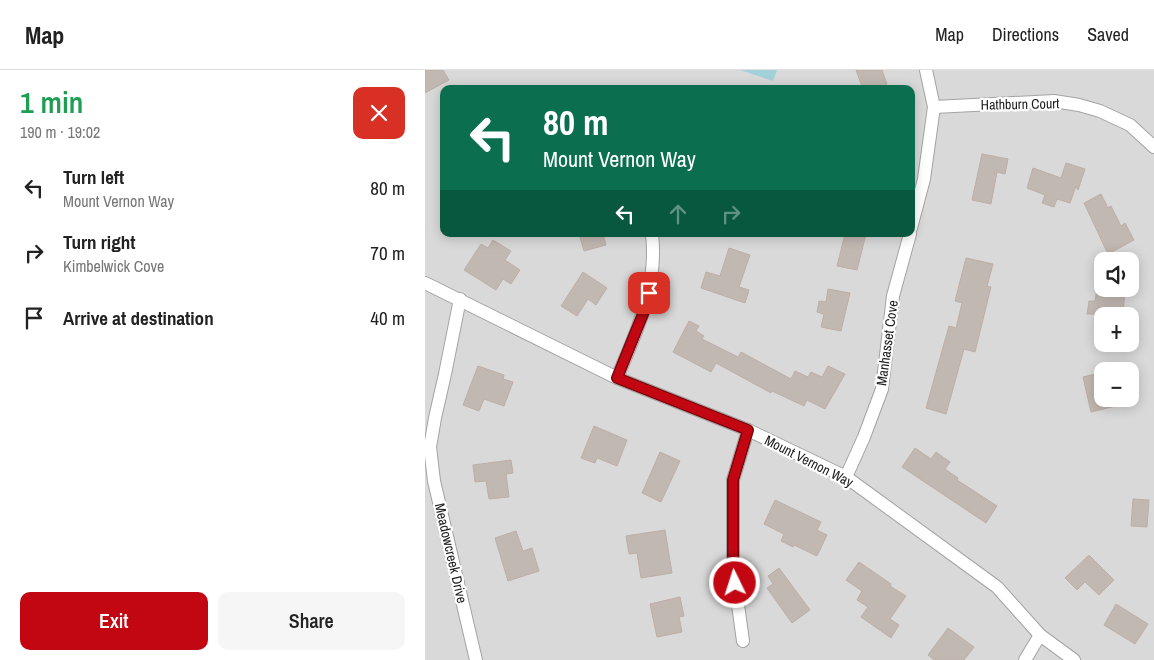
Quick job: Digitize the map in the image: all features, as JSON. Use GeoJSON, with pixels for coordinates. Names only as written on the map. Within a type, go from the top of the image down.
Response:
{"type":"FeatureCollection","features":[{"type":"Feature","properties":{"kind":"street"},"geometry":{"type":"LineString","coordinates":[[915,213],[930,148],[934,108],[926,70]]}},
{"type":"Feature","properties":{"kind":"street","name":"Hathburn Court"},"geometry":{"type":"LineString","coordinates":[[934,108],[1054,101],[1079,105],[1100,111],[1130,125],[1154,148]]}},
{"type":"Feature","properties":{"kind":"street"},"geometry":{"type":"LineString","coordinates":[[617,378],[652,282],[654,253],[652,237]]}},
{"type":"Feature","properties":{"kind":"street","name":"Manhasset Cove"},"geometry":{"type":"LineString","coordinates":[[847,477],[882,389],[893,296],[909,237]]}},
{"type":"Feature","properties":{"kind":"street","name":"Mount Vernon Way"},"geometry":{"type":"LineString","coordinates":[[425,283],[617,378],[748,430],[847,477],[997,587],[1040,635],[1074,660]]}},
{"type":"Feature","properties":{"kind":"street","name":"Meadowcreek Drive"},"geometry":{"type":"LineString","coordinates":[[460,299],[430,447],[440,509],[476,660]]}},
{"type":"Feature","properties":{"kind":"street"},"geometry":{"type":"LineString","coordinates":[[743,641],[733,569],[733,480],[748,430]]}},
{"type":"Feature","properties":{"kind":"street"},"geometry":{"type":"LineString","coordinates":[[1025,660],[1040,635]]}},
{"type":"Feature","properties":{"kind":"shaded area"},"geometry":{"type":"Polygon","coordinates":[[[425,70],[1154,70],[1154,660],[425,660],[425,70]]]}},
{"type":"Feature","properties":{"kind":"water"},"geometry":{"type":"Polygon","coordinates":[[[740,70],[777,70],[773,81],[740,70]]]}},
{"type":"Feature","properties":{"kind":"building"},"geometry":{"type":"Polygon","coordinates":[[[425,70],[443,70],[449,80],[425,93],[425,70]]]}},
{"type":"Feature","properties":{"kind":"building"},"geometry":{"type":"Polygon","coordinates":[[[856,70],[882,70],[887,84],[884,85],[862,85],[856,70]]]}},
{"type":"Feature","properties":{"kind":"building"},"geometry":{"type":"Polygon","coordinates":[[[982,154],[1008,159],[1005,174],[997,172],[991,204],[972,200],[982,154]]]}},
{"type":"Feature","properties":{"kind":"building"},"geometry":{"type":"Polygon","coordinates":[[[1066,163],[1085,169],[1078,190],[1076,186],[1070,203],[1057,199],[1054,207],[1042,203],[1045,195],[1027,188],[1033,168],[1061,178],[1066,163]]]}},
{"type":"Feature","properties":{"kind":"building"},"geometry":{"type":"Polygon","coordinates":[[[1101,194],[1108,208],[1111,206],[1121,226],[1125,223],[1134,240],[1112,252],[1107,252],[1084,203],[1101,194]]]}},
{"type":"Feature","properties":{"kind":"building"},"geometry":{"type":"Polygon","coordinates":[[[580,237],[604,237],[606,245],[584,251],[580,237]]]}},
{"type":"Feature","properties":{"kind":"building"},"geometry":{"type":"Polygon","coordinates":[[[844,237],[865,237],[857,270],[837,266],[844,237]]]}},
{"type":"Feature","properties":{"kind":"building"},"geometry":{"type":"Polygon","coordinates":[[[493,240],[511,251],[505,260],[520,270],[511,284],[503,279],[496,290],[464,270],[481,244],[488,248],[493,240]]]}},
{"type":"Feature","properties":{"kind":"building"},"geometry":{"type":"Polygon","coordinates":[[[729,248],[750,255],[739,287],[749,290],[745,303],[701,288],[706,272],[720,276],[729,248]]]}},
{"type":"Feature","properties":{"kind":"building"},"geometry":{"type":"Polygon","coordinates":[[[966,258],[993,264],[987,286],[991,287],[975,352],[964,349],[946,414],[926,408],[949,326],[956,328],[962,303],[955,301],[966,258]]]}},
{"type":"Feature","properties":{"kind":"building"},"geometry":{"type":"Polygon","coordinates":[[[583,272],[607,288],[596,305],[588,299],[577,316],[561,306],[583,272]]]}},
{"type":"Feature","properties":{"kind":"building"},"geometry":{"type":"Polygon","coordinates":[[[828,289],[850,293],[841,331],[821,327],[824,314],[817,312],[819,301],[826,302],[828,289]]]}},
{"type":"Feature","properties":{"kind":"building"},"geometry":{"type":"Polygon","coordinates":[[[1096,297],[1124,297],[1124,307],[1094,307],[1094,314],[1087,314],[1089,301],[1095,301],[1096,297]]]}},
{"type":"Feature","properties":{"kind":"building"},"geometry":{"type":"Polygon","coordinates":[[[689,321],[699,326],[696,331],[704,336],[702,339],[738,357],[741,352],[791,379],[795,371],[808,377],[811,372],[822,377],[828,366],[845,374],[825,409],[807,400],[804,406],[772,391],[771,393],[716,363],[711,372],[673,352],[689,321]]]}},
{"type":"Feature","properties":{"kind":"building"},"geometry":{"type":"Polygon","coordinates":[[[478,366],[504,375],[503,379],[513,382],[504,406],[484,399],[479,411],[463,405],[478,366]]]}},
{"type":"Feature","properties":{"kind":"building"},"geometry":{"type":"Polygon","coordinates":[[[1094,374],[1094,407],[1112,407],[1091,412],[1083,377],[1094,374]]]}},
{"type":"Feature","properties":{"kind":"building"},"geometry":{"type":"Polygon","coordinates":[[[594,426],[627,440],[617,466],[597,458],[595,463],[581,458],[594,426]]]}},
{"type":"Feature","properties":{"kind":"building"},"geometry":{"type":"Polygon","coordinates":[[[915,448],[931,459],[936,452],[950,462],[945,469],[958,478],[957,480],[997,506],[986,523],[902,467],[915,448]]]}},
{"type":"Feature","properties":{"kind":"building"},"geometry":{"type":"Polygon","coordinates":[[[660,452],[680,461],[661,502],[642,493],[660,452]]]}},
{"type":"Feature","properties":{"kind":"building"},"geometry":{"type":"Polygon","coordinates":[[[511,460],[513,473],[506,474],[509,497],[489,499],[486,481],[475,482],[473,465],[511,460]]]}},
{"type":"Feature","properties":{"kind":"building"},"geometry":{"type":"Polygon","coordinates":[[[1133,499],[1149,500],[1147,527],[1131,526],[1133,499]]]}},
{"type":"Feature","properties":{"kind":"building"},"geometry":{"type":"Polygon","coordinates":[[[775,500],[821,522],[817,530],[827,535],[817,556],[781,541],[784,534],[764,524],[775,500]]]}},
{"type":"Feature","properties":{"kind":"building"},"geometry":{"type":"Polygon","coordinates":[[[665,530],[672,573],[641,578],[637,553],[629,554],[626,536],[665,530]]]}},
{"type":"Feature","properties":{"kind":"building"},"geometry":{"type":"Polygon","coordinates":[[[516,531],[523,551],[532,548],[539,571],[508,581],[495,538],[516,531]]]}},
{"type":"Feature","properties":{"kind":"building"},"geometry":{"type":"Polygon","coordinates":[[[1089,555],[1114,580],[1099,595],[1085,582],[1077,590],[1065,578],[1089,555]]]}},
{"type":"Feature","properties":{"kind":"building"},"geometry":{"type":"Polygon","coordinates":[[[859,562],[906,596],[890,619],[899,625],[891,638],[861,617],[868,607],[857,600],[862,591],[846,580],[859,562]]]}},
{"type":"Feature","properties":{"kind":"building"},"geometry":{"type":"Polygon","coordinates":[[[779,568],[810,610],[792,623],[767,588],[773,584],[768,576],[779,568]]]}},
{"type":"Feature","properties":{"kind":"building"},"geometry":{"type":"Polygon","coordinates":[[[680,597],[684,616],[679,617],[682,632],[657,637],[650,604],[680,597]]]}},
{"type":"Feature","properties":{"kind":"building"},"geometry":{"type":"Polygon","coordinates":[[[1116,604],[1148,624],[1135,644],[1104,625],[1116,604]]]}},
{"type":"Feature","properties":{"kind":"building"},"geometry":{"type":"Polygon","coordinates":[[[948,628],[974,647],[964,660],[934,660],[928,655],[948,628]]]}},
{"type":"Feature","properties":{"kind":"route"},"geometry":{"type":"LineString","coordinates":[[649,293],[647,304],[617,378],[748,430],[733,480],[733,569],[735,583]]}}]}
